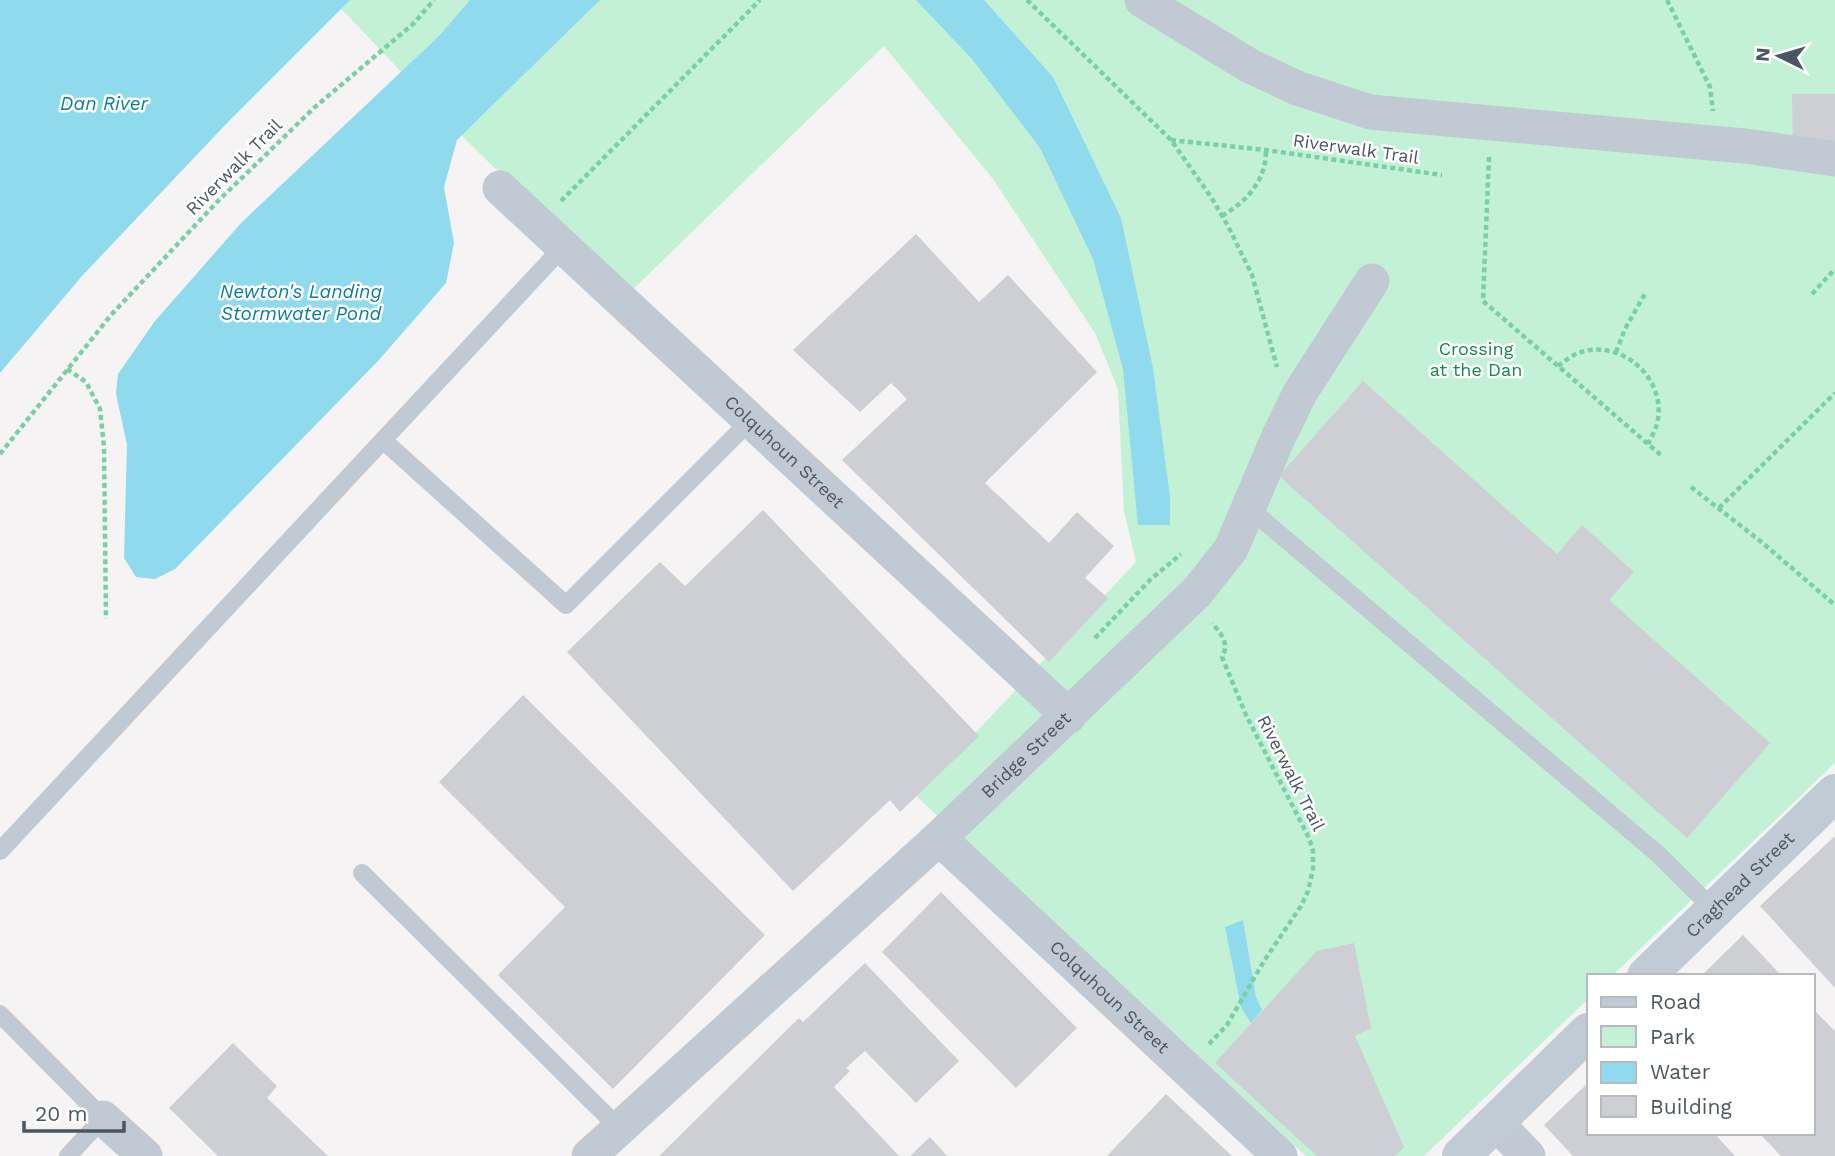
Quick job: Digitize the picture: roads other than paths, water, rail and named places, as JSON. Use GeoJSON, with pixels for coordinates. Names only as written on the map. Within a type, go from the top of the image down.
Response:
{"type":"FeatureCollection","features":[{"type":"Feature","properties":{"kind":"main road","name":"Craghead Street"},"geometry":{"type":"LineString","coordinates":[[1649,974],[1835,793]]}},
{"type":"Feature","properties":{"kind":"main road"},"geometry":{"type":"LineString","coordinates":[[1461,1156],[1587,1033]]}},
{"type":"Feature","properties":{"kind":"street"},"geometry":{"type":"LineString","coordinates":[[1142,0],[1250,66],[1297,88],[1370,112],[1708,143],[1835,159]]}},
{"type":"Feature","properties":{"kind":"street","name":"Colquhoun Street"},"geometry":{"type":"LineString","coordinates":[[500,188],[1069,716]]}},
{"type":"Feature","properties":{"kind":"street","name":"Bridge Street"},"geometry":{"type":"LineString","coordinates":[[589,1156],[939,838],[1197,592],[1231,550],[1300,393],[1372,281]]}},
{"type":"Feature","properties":{"kind":"street","name":"Colquhoun Street"},"geometry":{"type":"LineString","coordinates":[[939,838],[1280,1156]]}},
{"type":"Feature","properties":{"kind":"street"},"geometry":{"type":"LineString","coordinates":[[103,1118],[145,1156]]}},
{"type":"Feature","properties":{"kind":"street"},"geometry":{"type":"LineString","coordinates":[[1495,1122],[1528,1156]]}},
{"type":"Feature","properties":{"kind":"lane"},"geometry":{"type":"LineString","coordinates":[[0,851],[563,247]]}},
{"type":"Feature","properties":{"kind":"lane"},"geometry":{"type":"LineString","coordinates":[[384,441],[566,605],[750,421]]}},
{"type":"Feature","properties":{"kind":"lane"},"geometry":{"type":"LineString","coordinates":[[1250,509],[1659,855],[1714,911]]}},
{"type":"Feature","properties":{"kind":"lane"},"geometry":{"type":"LineString","coordinates":[[362,873],[619,1128]]}},
{"type":"Feature","properties":{"kind":"lane"},"geometry":{"type":"LineString","coordinates":[[0,1014],[103,1118],[68,1156]]}},
{"type":"Feature","properties":{"kind":"water","name":"Dan River"},"geometry":{"type":"Polygon","coordinates":[[[0,0],[350,0],[227,123],[82,276],[0,373],[0,0]]]}},
{"type":"Feature","properties":{"kind":"water","name":"Newton's Landing Stormwater Pond"},"geometry":{"type":"Polygon","coordinates":[[[470,0],[600,0],[457,140],[444,187],[454,243],[446,283],[378,361],[175,569],[155,579],[136,577],[124,558],[127,445],[116,394],[118,374],[155,321],[242,222],[439,36],[470,0]]]}},
{"type":"Feature","properties":{"kind":"water"},"geometry":{"type":"Polygon","coordinates":[[[916,0],[984,0],[1053,77],[1121,218],[1153,368],[1170,497],[1170,525],[1138,525],[1123,369],[1093,259],[1040,148],[972,59],[916,0]]]}},
{"type":"Feature","properties":{"kind":"water"},"geometry":{"type":"Polygon","coordinates":[[[1243,920],[1256,997],[1262,1010],[1251,1023],[1241,1007],[1225,927],[1243,920]]]}},
{"type":"Feature","properties":{"kind":"park label","name":"Crossing at the Dan"},"geometry":{"type":"Point","coordinates":[1476,359]}}]}
